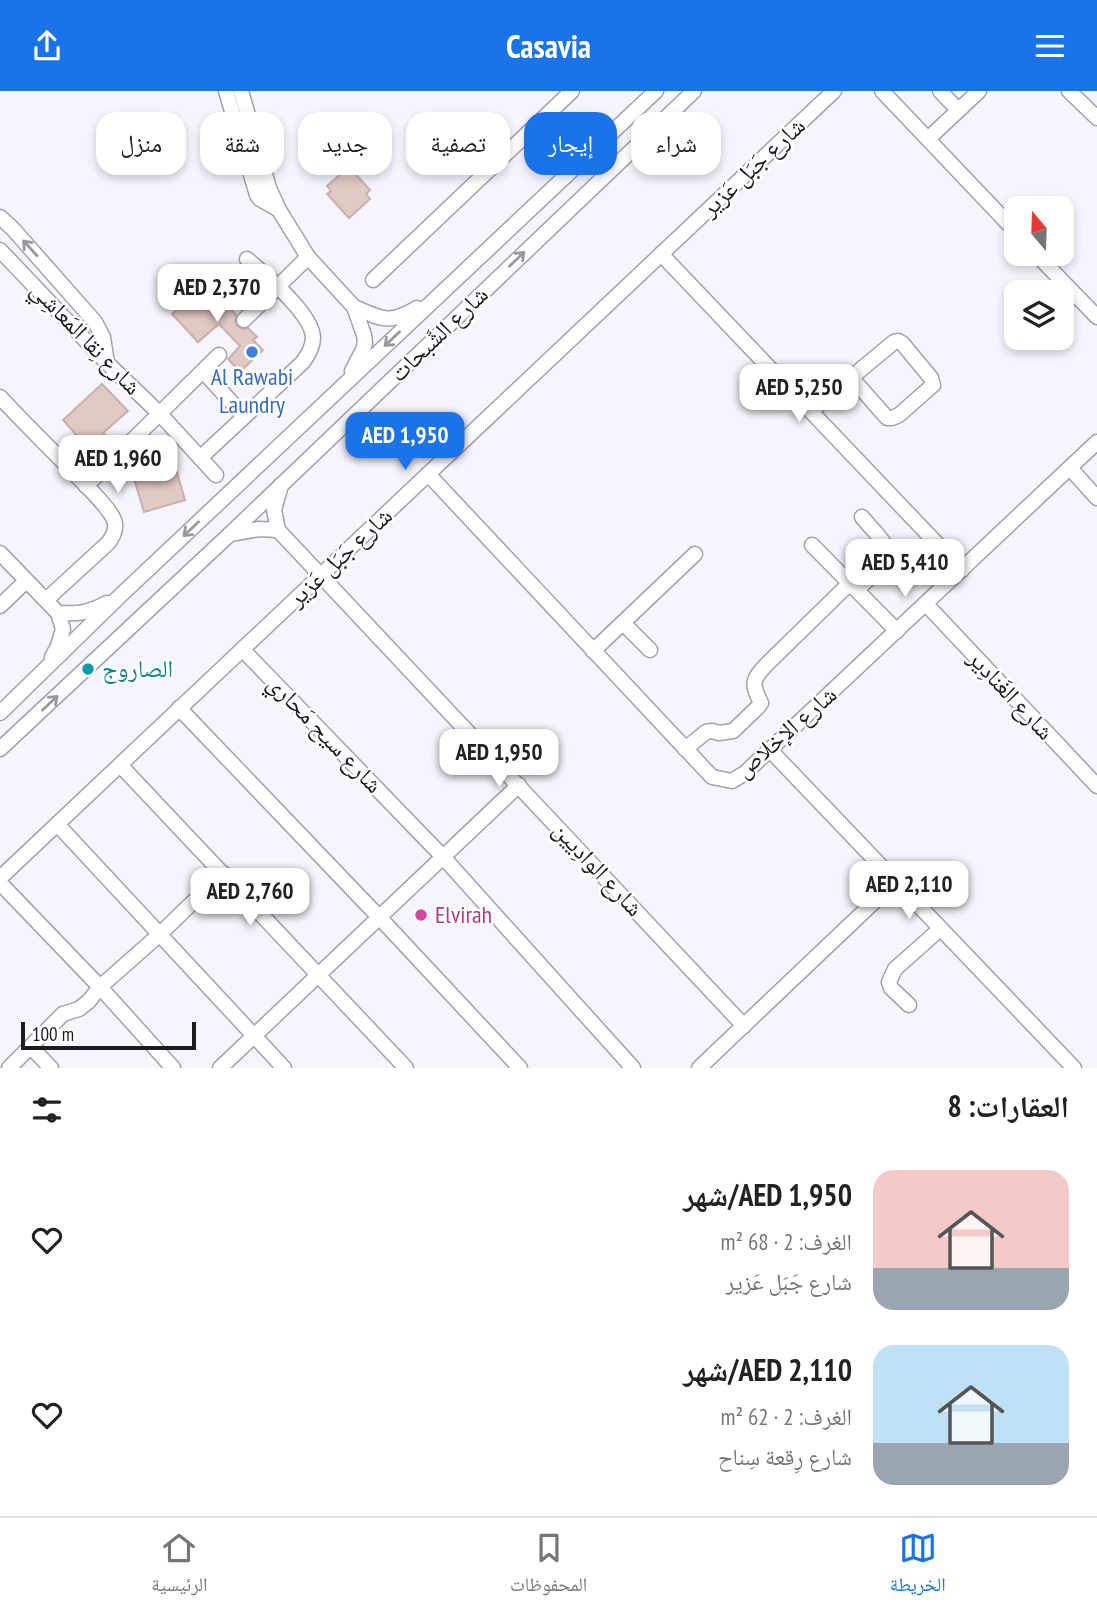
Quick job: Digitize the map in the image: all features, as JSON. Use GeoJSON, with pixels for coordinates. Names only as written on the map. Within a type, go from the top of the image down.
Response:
{"type":"FeatureCollection","features":[{"type":"Feature","properties":{"kind":"street"},"geometry":{"type":"LineString","coordinates":[[226,91],[257,195],[279,210]]}},
{"type":"Feature","properties":{"kind":"street"},"geometry":{"type":"LineString","coordinates":[[241,91],[269,188],[279,210],[308,257],[354,307],[365,343],[346,383]]}},
{"type":"Feature","properties":{"kind":"street"},"geometry":{"type":"LineString","coordinates":[[373,280],[572,91]]}},
{"type":"Feature","properties":{"kind":"street","name":"شارع الشَّبحات"},"geometry":{"type":"LineString","coordinates":[[0,713],[435,297],[656,91]]}},
{"type":"Feature","properties":{"kind":"street","name":"شارع الشَّبحات"},"geometry":{"type":"LineString","coordinates":[[0,749],[230,534],[694,91]]}},
{"type":"Feature","properties":{"kind":"street","name":"شارع جَبَل عَزير"},"geometry":{"type":"LineString","coordinates":[[0,880],[834,91]]}},
{"type":"Feature","properties":{"kind":"street"},"geometry":{"type":"LineString","coordinates":[[882,91],[1004,219]]}},
{"type":"Feature","properties":{"kind":"street"},"geometry":{"type":"LineString","coordinates":[[940,91],[958,110]]}},
{"type":"Feature","properties":{"kind":"street"},"geometry":{"type":"LineString","coordinates":[[928,139],[979,91]]}},
{"type":"Feature","properties":{"kind":"street"},"geometry":{"type":"LineString","coordinates":[[1069,91],[1097,118]]}},
{"type":"Feature","properties":{"kind":"street"},"geometry":{"type":"LineString","coordinates":[[0,217],[95,322],[103,337],[107,363]]}},
{"type":"Feature","properties":{"kind":"street","name":"شارع نِقا المَعاشِي"},"geometry":{"type":"LineString","coordinates":[[0,250],[216,475]]}},
{"type":"Feature","properties":{"kind":"street"},"geometry":{"type":"LineString","coordinates":[[661,254],[962,570]]}},
{"type":"Feature","properties":{"kind":"street"},"geometry":{"type":"LineString","coordinates":[[244,320],[308,257]]}},
{"type":"Feature","properties":{"kind":"street"},"geometry":{"type":"LineString","coordinates":[[200,458],[303,362],[312,347],[312,329],[308,320],[247,259]]}},
{"type":"Feature","properties":{"kind":"street"},"geometry":{"type":"LineString","coordinates":[[1048,266],[1097,317]]}},
{"type":"Feature","properties":{"kind":"street"},"geometry":{"type":"LineString","coordinates":[[354,307],[379,318],[394,319],[408,314],[435,297]]}},
{"type":"Feature","properties":{"kind":"street"},"geometry":{"type":"LineString","coordinates":[[811,411],[851,377],[894,342],[898,341],[931,377],[933,385],[899,415],[887,418],[851,377]]}},
{"type":"Feature","properties":{"kind":"street"},"geometry":{"type":"LineString","coordinates":[[86,486],[219,355]]}},
{"type":"Feature","properties":{"kind":"street"},"geometry":{"type":"LineString","coordinates":[[203,371],[244,416]]}},
{"type":"Feature","properties":{"kind":"street"},"geometry":{"type":"LineString","coordinates":[[0,397],[86,486],[115,523],[113,537],[46,600]]}},
{"type":"Feature","properties":{"kind":"street","name":"شارع الإخلاص"},"geometry":{"type":"LineString","coordinates":[[428,474],[712,778],[732,781],[770,750],[1097,443]]}},
{"type":"Feature","properties":{"kind":"street"},"geometry":{"type":"LineString","coordinates":[[1070,468],[1097,498]]}},
{"type":"Feature","properties":{"kind":"street"},"geometry":{"type":"LineString","coordinates":[[230,534],[259,529],[278,530],[274,510],[282,484]]}},
{"type":"Feature","properties":{"kind":"street"},"geometry":{"type":"LineString","coordinates":[[685,750],[706,733],[733,731],[758,708],[761,703],[754,688],[757,675],[854,587],[888,560],[889,554],[883,541],[862,517]]}},
{"type":"Feature","properties":{"kind":"street","name":"شارع الوادِيين"},"geometry":{"type":"LineString","coordinates":[[278,530],[744,1025]]}},
{"type":"Feature","properties":{"kind":"street"},"geometry":{"type":"LineString","coordinates":[[812,545],[897,631]]}},
{"type":"Feature","properties":{"kind":"street"},"geometry":{"type":"LineString","coordinates":[[0,553],[58,613],[63,629],[47,667]]}},
{"type":"Feature","properties":{"kind":"street"},"geometry":{"type":"LineString","coordinates":[[593,651],[695,554]]}},
{"type":"Feature","properties":{"kind":"street"},"geometry":{"type":"LineString","coordinates":[[0,606],[26,581]]}},
{"type":"Feature","properties":{"kind":"street"},"geometry":{"type":"LineString","coordinates":[[58,613],[81,614],[94,610],[122,594]]}},
{"type":"Feature","properties":{"kind":"street","name":"شارع الغَنادِير"},"geometry":{"type":"LineString","coordinates":[[926,604],[1097,786]]}},
{"type":"Feature","properties":{"kind":"street"},"geometry":{"type":"LineString","coordinates":[[623,623],[650,650]]}},
{"type":"Feature","properties":{"kind":"street","name":"شارع سيح مَحاري"},"geometry":{"type":"LineString","coordinates":[[242,649],[443,857],[633,1068]]}},
{"type":"Feature","properties":{"kind":"street"},"geometry":{"type":"LineString","coordinates":[[180,708],[520,1068]]}},
{"type":"Feature","properties":{"kind":"street"},"geometry":{"type":"LineString","coordinates":[[770,750],[1073,1068]]}},
{"type":"Feature","properties":{"kind":"street"},"geometry":{"type":"LineString","coordinates":[[120,765],[406,1068]]}},
{"type":"Feature","properties":{"kind":"street"},"geometry":{"type":"LineString","coordinates":[[220,1068],[519,785]]}},
{"type":"Feature","properties":{"kind":"street"},"geometry":{"type":"LineString","coordinates":[[57,824],[284,1068]]}},
{"type":"Feature","properties":{"kind":"street"},"geometry":{"type":"LineString","coordinates":[[9,1068],[63,1014],[79,1009],[89,1001],[100,987],[223,873]]}},
{"type":"Feature","properties":{"kind":"street"},"geometry":{"type":"LineString","coordinates":[[0,880],[173,1068]]}},
{"type":"Feature","properties":{"kind":"street"},"geometry":{"type":"LineString","coordinates":[[699,1068],[895,882]]}},
{"type":"Feature","properties":{"kind":"street"},"geometry":{"type":"LineString","coordinates":[[909,1005],[891,988],[889,982],[895,969],[940,929]]}},
{"type":"Feature","properties":{"kind":"street"},"geometry":{"type":"LineString","coordinates":[[31,1047],[51,1068]]}},
{"type":"Feature","properties":{"kind":"building"},"geometry":{"type":"Polygon","coordinates":[[[340,175],[356,175],[370,190],[366,194],[370,199],[349,218],[327,194],[331,191],[327,186],[340,175]]]}},
{"type":"Feature","properties":{"kind":"building"},"geometry":{"type":"Polygon","coordinates":[[[207,283],[236,315],[237,326],[248,328],[257,337],[253,340],[263,350],[240,372],[228,359],[240,346],[219,324],[198,342],[172,314],[207,283]]]}},
{"type":"Feature","properties":{"kind":"building"},"geometry":{"type":"Polygon","coordinates":[[[102,384],[128,411],[89,449],[63,420],[102,384]]]}},
{"type":"Feature","properties":{"kind":"building"},"geometry":{"type":"Polygon","coordinates":[[[169,445],[185,500],[144,512],[130,465],[138,454],[169,445]]]}},
{"type":"Feature","properties":{"kind":"place","name":"Al Rawabi Laundry"},"geometry":{"type":"Point","coordinates":[252,352]}},
{"type":"Feature","properties":{"kind":"place","name":"الصاروج"},"geometry":{"type":"Point","coordinates":[88,669]}},
{"type":"Feature","properties":{"kind":"place","name":"Elvirah"},"geometry":{"type":"Point","coordinates":[421,915]}}]}
